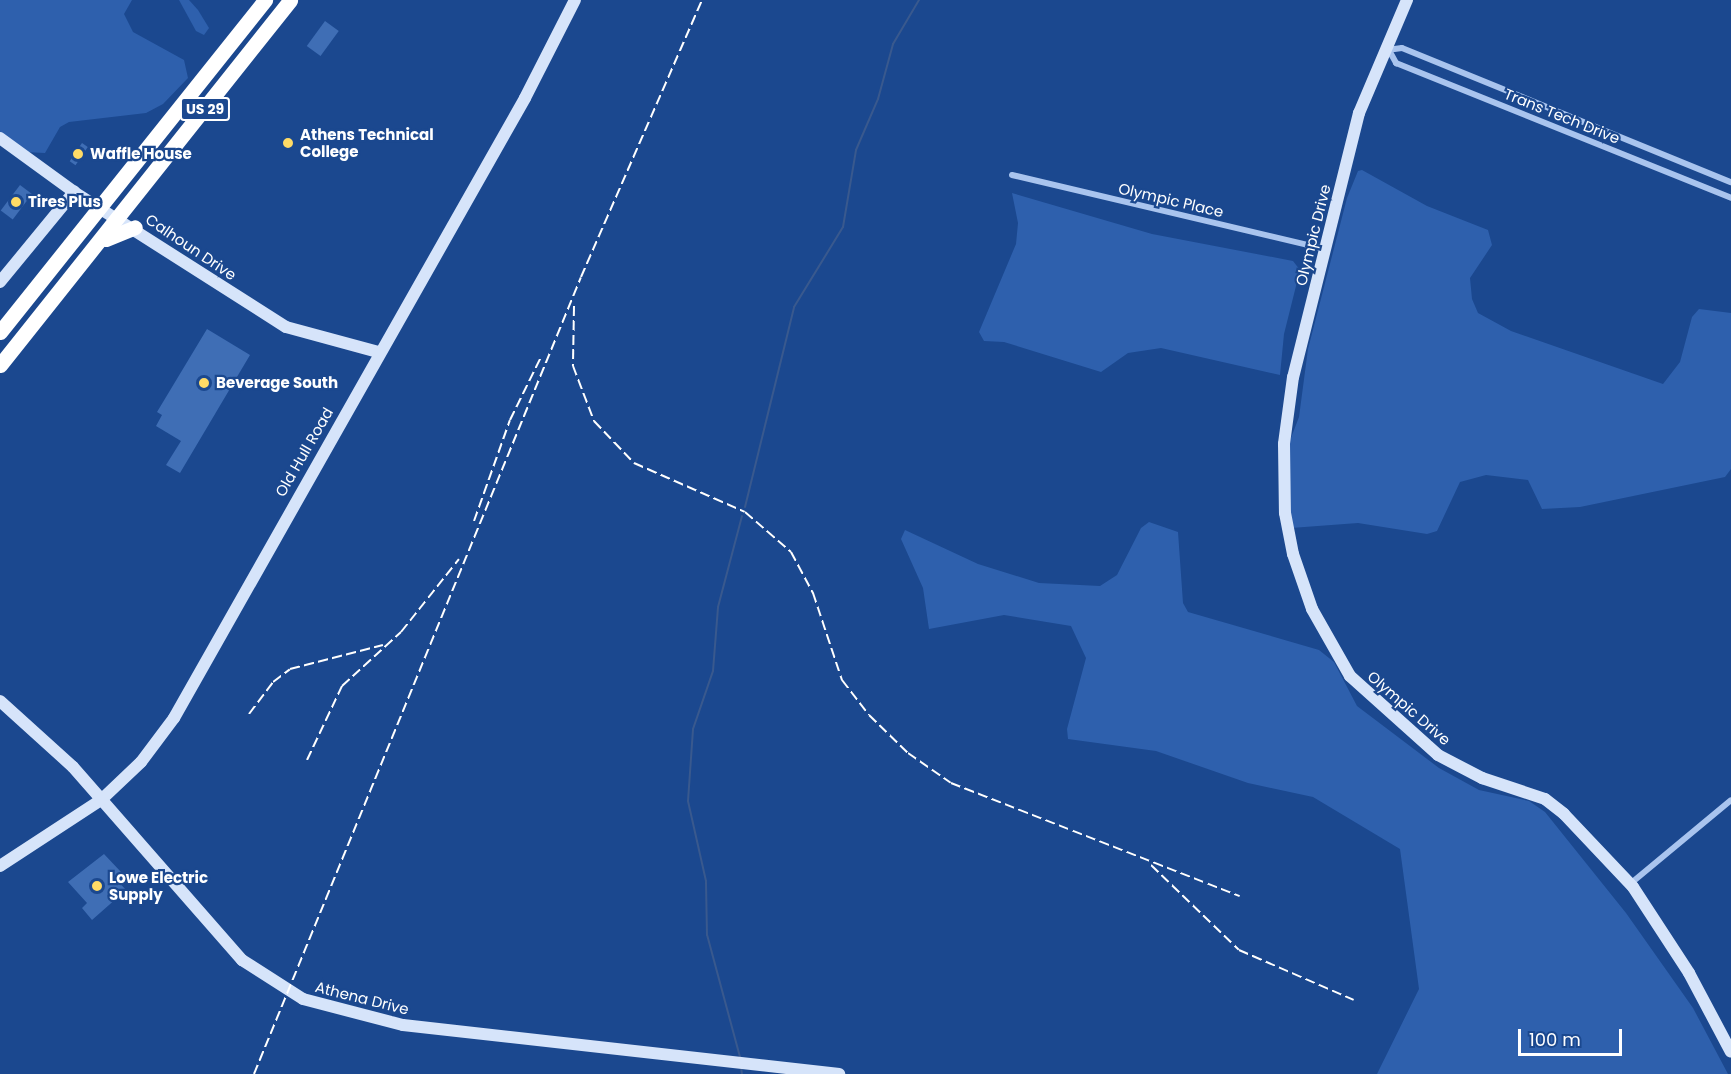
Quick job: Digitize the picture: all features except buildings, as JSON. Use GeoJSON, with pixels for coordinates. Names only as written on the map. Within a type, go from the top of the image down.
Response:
{"type":"FeatureCollection","features":[{"type":"Feature","properties":{"kind":"highway","name":"US 29"},"geometry":{"type":"LineString","coordinates":[[0,365],[96,245],[110,212],[265,0]]}},
{"type":"Feature","properties":{"kind":"highway","name":"US 29"},"geometry":{"type":"LineString","coordinates":[[0,332],[110,212],[290,0]]}},
{"type":"Feature","properties":{"kind":"highway"},"geometry":{"type":"LineString","coordinates":[[0,349],[110,212]]}},
{"type":"Feature","properties":{"kind":"highway"},"geometry":{"type":"LineString","coordinates":[[96,245],[124,228],[135,227]]}},
{"type":"Feature","properties":{"kind":"street","name":"Old Hull Road"},"geometry":{"type":"LineString","coordinates":[[0,866],[101,800],[141,762],[174,718],[378,352],[525,98],[575,0]]}},
{"type":"Feature","properties":{"kind":"street","name":"Olympic Drive"},"geometry":{"type":"LineString","coordinates":[[1407,0],[1359,113],[1293,377],[1284,444],[1290,540],[1323,632],[1350,676],[1413,735],[1460,768],[1545,799],[1630,884],[1689,973],[1731,1052]]}},
{"type":"Feature","properties":{"kind":"street","name":"Trans Tech Drive"},"geometry":{"type":"LineString","coordinates":[[1731,182],[1402,48],[1387,50],[1396,63],[1731,198]]}},
{"type":"Feature","properties":{"kind":"street","name":"Calhoun Drive"},"geometry":{"type":"LineString","coordinates":[[0,138],[74,192],[135,227],[286,327],[378,352]]}},
{"type":"Feature","properties":{"kind":"street"},"geometry":{"type":"LineString","coordinates":[[1661,168],[1666,155]]}},
{"type":"Feature","properties":{"kind":"street","name":"Olympic Place"},"geometry":{"type":"LineString","coordinates":[[1012,175],[1325,249]]}},
{"type":"Feature","properties":{"kind":"street"},"geometry":{"type":"LineString","coordinates":[[0,282],[74,192]]}},
{"type":"Feature","properties":{"kind":"street","name":"Athena Drive"},"geometry":{"type":"LineString","coordinates":[[0,701],[49,743],[242,960],[303,999],[403,1025],[839,1074]]}},
{"type":"Feature","properties":{"kind":"street"},"geometry":{"type":"LineString","coordinates":[[1630,884],[1731,800]]}},
{"type":"Feature","properties":{"kind":"shaded area"},"geometry":{"type":"Polygon","coordinates":[[[0,0],[132,0],[124,14],[133,32],[184,60],[188,78],[163,104],[146,113],[69,122],[60,127],[45,153],[25,152],[0,133],[0,0]]]}},
{"type":"Feature","properties":{"kind":"shaded area"},"geometry":{"type":"Polygon","coordinates":[[[179,0],[189,0],[198,10],[209,28],[204,35],[196,31],[179,0]]]}},
{"type":"Feature","properties":{"kind":"shaded area"},"geometry":{"type":"Polygon","coordinates":[[[1362,170],[1427,206],[1488,230],[1492,245],[1470,278],[1472,299],[1478,313],[1511,331],[1663,384],[1680,362],[1692,317],[1699,309],[1731,313],[1731,469],[1725,477],[1580,507],[1542,509],[1528,480],[1486,475],[1460,482],[1437,531],[1427,534],[1358,523],[1291,528],[1289,443],[1299,417],[1308,349],[1347,198],[1358,171],[1362,170]]]}},
{"type":"Feature","properties":{"kind":"shaded area"},"geometry":{"type":"Polygon","coordinates":[[[1012,193],[1152,234],[1293,261],[1300,270],[1284,334],[1280,375],[1161,348],[1128,353],[1101,372],[1004,342],[984,341],[979,332],[1016,244],[1018,223],[1012,193]]]}},
{"type":"Feature","properties":{"kind":"shaded area"},"geometry":{"type":"Polygon","coordinates":[[[1149,522],[1178,532],[1183,603],[1188,612],[1319,650],[1334,662],[1357,706],[1439,768],[1479,790],[1529,801],[1545,812],[1626,913],[1693,1008],[1728,1074],[1377,1074],[1419,989],[1400,849],[1313,797],[1248,783],[1156,751],[1068,739],[1067,729],[1086,658],[1071,626],[1004,615],[929,629],[923,588],[901,539],[905,530],[978,564],[1039,583],[1100,586],[1117,575],[1141,528],[1149,522]]]}},
{"type":"Feature","properties":{"kind":"waterway"},"geometry":{"type":"LineString","coordinates":[[745,507],[794,307],[843,227],[856,150],[878,99],[893,44],[919,0]]}},
{"type":"Feature","properties":{"kind":"waterway"},"geometry":{"type":"LineString","coordinates":[[740,1057],[707,935],[706,881],[688,801],[693,729],[713,671],[718,607],[742,516]]}},
{"type":"Feature","properties":{"kind":"waterway"},"geometry":{"type":"LineString","coordinates":[[741,1067],[742,1074]]}},
{"type":"Feature","properties":{"kind":"railway"},"geometry":{"type":"LineString","coordinates":[[254,1074],[581,277],[702,0]]}},
{"type":"Feature","properties":{"kind":"railway"},"geometry":{"type":"LineString","coordinates":[[574,306],[573,366],[594,421],[634,463],[745,512],[791,552],[813,593],[842,680],[869,715],[908,753],[951,783],[1240,896]]}},
{"type":"Feature","properties":{"kind":"railway"},"geometry":{"type":"LineString","coordinates":[[474,521],[510,420],[542,355]]}},
{"type":"Feature","properties":{"kind":"railway"},"geometry":{"type":"LineString","coordinates":[[307,760],[342,686],[401,632],[459,559]]}},
{"type":"Feature","properties":{"kind":"railway"},"geometry":{"type":"LineString","coordinates":[[249,714],[273,682],[290,669],[383,645]]}},
{"type":"Feature","properties":{"kind":"railway"},"geometry":{"type":"LineString","coordinates":[[1151,865],[1239,950],[1354,1000]]}},
{"type":"Feature","properties":{"kind":"place","name":"Athens Technical College"},"geometry":{"type":"Point","coordinates":[288,143]}},
{"type":"Feature","properties":{"kind":"place","name":"Waffle House"},"geometry":{"type":"Point","coordinates":[78,154]}},
{"type":"Feature","properties":{"kind":"place","name":"Tires Plus"},"geometry":{"type":"Point","coordinates":[16,202]}},
{"type":"Feature","properties":{"kind":"place","name":"Beverage South"},"geometry":{"type":"Point","coordinates":[204,383]}},
{"type":"Feature","properties":{"kind":"place","name":"Lowe Electric Supply"},"geometry":{"type":"Point","coordinates":[97,886]}}]}
